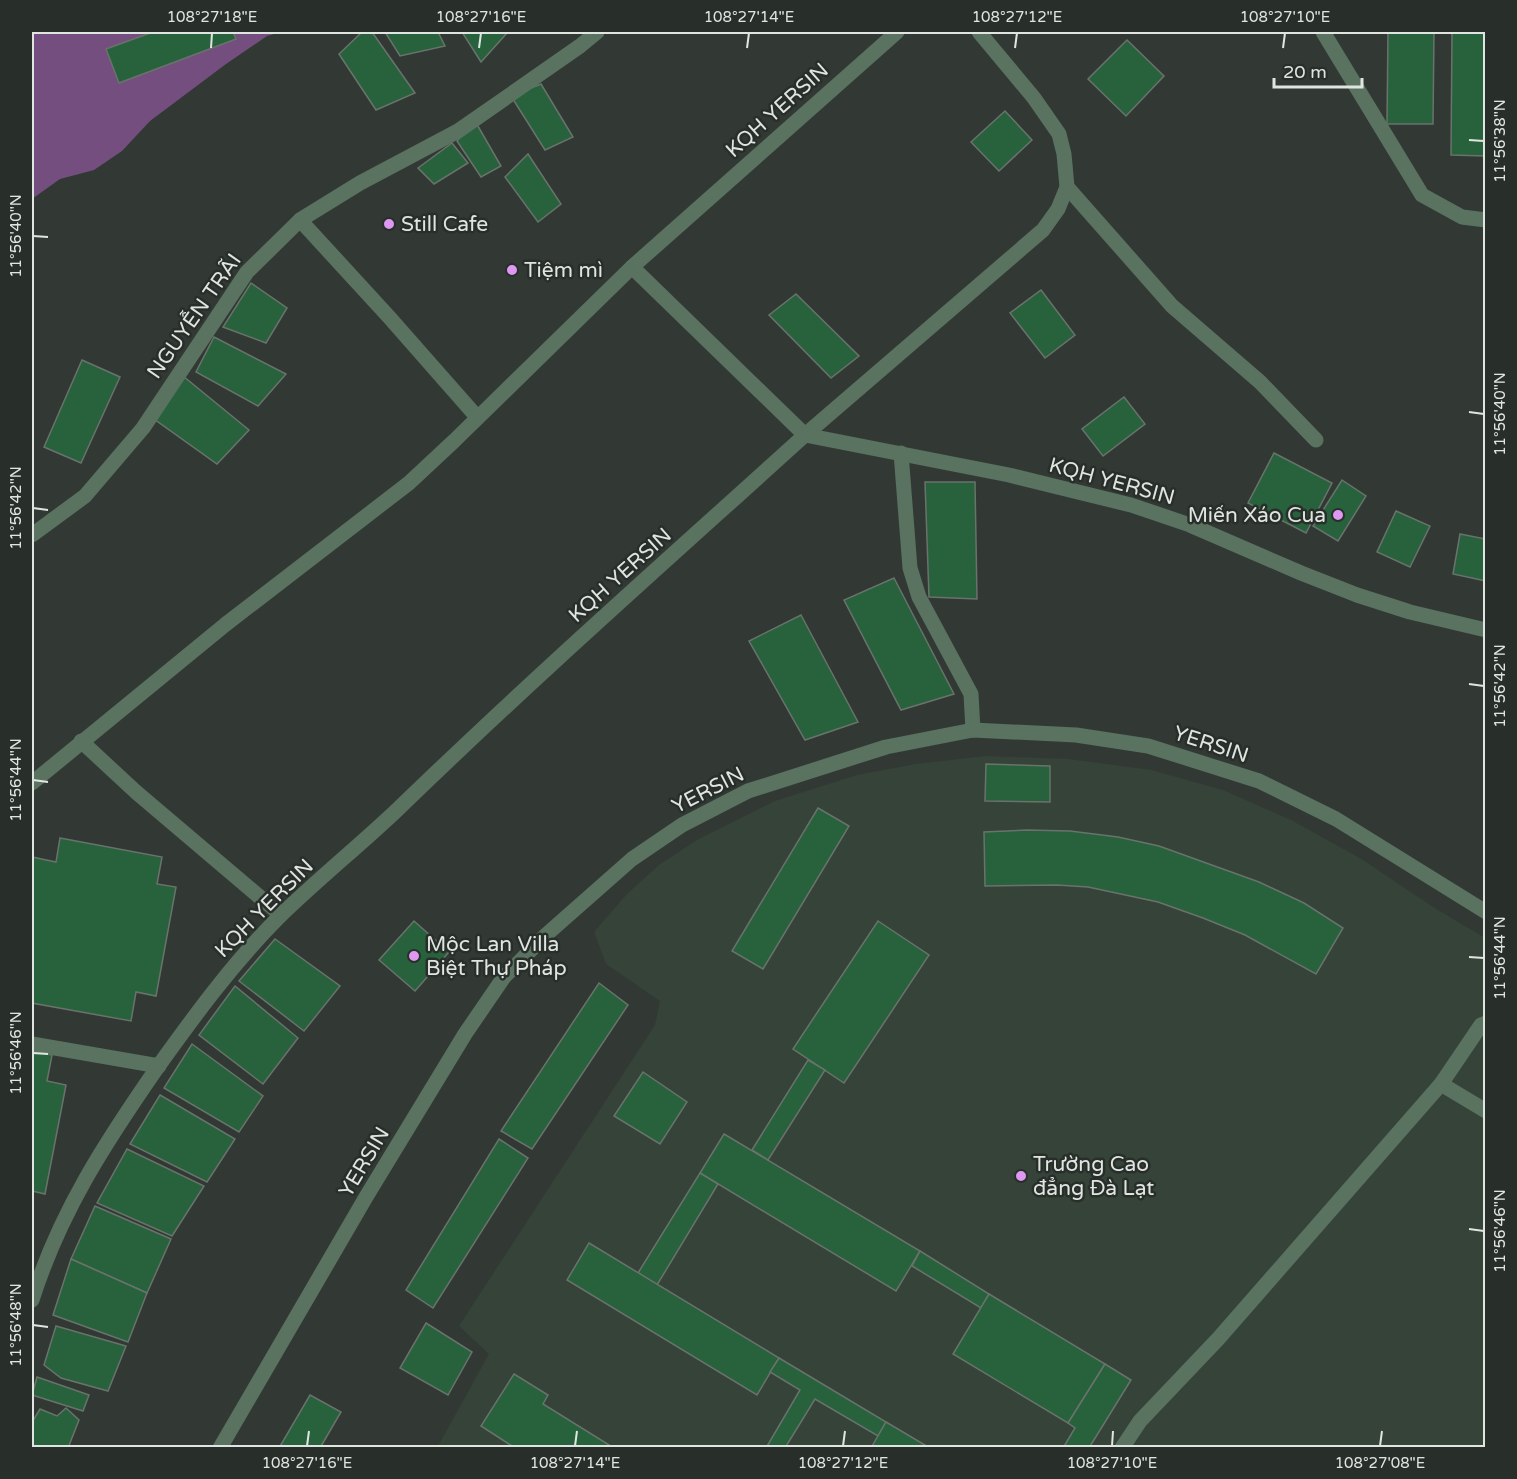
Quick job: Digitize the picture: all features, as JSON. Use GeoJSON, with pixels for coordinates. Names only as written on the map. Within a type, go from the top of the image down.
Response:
{"type":"FeatureCollection","features":[{"type":"Feature","properties":{"kind":"street","name":"NGUYỄN TRÃI"},"geometry":{"type":"LineString","coordinates":[[32,535],[85,496],[143,428],[247,272],[300,220],[360,183],[458,131],[597,32]]}},
{"type":"Feature","properties":{"kind":"street","name":"KQH YERSIN"},"geometry":{"type":"LineString","coordinates":[[32,783],[226,624],[409,483],[632,267],[897,32]]}},
{"type":"Feature","properties":{"kind":"street"},"geometry":{"type":"LineString","coordinates":[[632,267],[805,435],[1043,230],[1058,209],[1067,187],[1064,154],[1059,134],[1034,98],[979,32]]}},
{"type":"Feature","properties":{"kind":"street"},"geometry":{"type":"LineString","coordinates":[[1323,32],[1422,195],[1462,217],[1485,220]]}},
{"type":"Feature","properties":{"kind":"street"},"geometry":{"type":"LineString","coordinates":[[1067,187],[1172,306],[1260,382],[1316,440]]}},
{"type":"Feature","properties":{"kind":"street"},"geometry":{"type":"LineString","coordinates":[[300,220],[477,417]]}},
{"type":"Feature","properties":{"kind":"street","name":"KQH YERSIN"},"geometry":{"type":"LineString","coordinates":[[32,1300],[75,1196],[115,1128],[234,965],[281,915],[369,837],[460,749],[805,435],[1009,475],[1131,505],[1190,525],[1357,595],[1410,612],[1485,630]]}},
{"type":"Feature","properties":{"kind":"street"},"geometry":{"type":"LineString","coordinates":[[901,453],[910,568],[919,597],[971,694],[973,730]]}},
{"type":"Feature","properties":{"kind":"street","name":"YERSIN"},"geometry":{"type":"LineString","coordinates":[[220,1448],[366,1197],[465,1034],[504,977],[547,934],[632,859],[682,825],[748,791],[886,747],[973,730],[1076,735],[1148,746],[1259,781],[1336,819],[1485,912]]}},
{"type":"Feature","properties":{"kind":"street"},"geometry":{"type":"LineString","coordinates":[[81,741],[136,792],[281,915]]}},
{"type":"Feature","properties":{"kind":"street"},"geometry":{"type":"LineString","coordinates":[[1122,1448],[1140,1421],[1218,1339],[1441,1084],[1481,1025],[1485,1023]]}},
{"type":"Feature","properties":{"kind":"street"},"geometry":{"type":"LineString","coordinates":[[32,1044],[159,1066]]}},
{"type":"Feature","properties":{"kind":"street"},"geometry":{"type":"LineString","coordinates":[[1441,1084],[1485,1111]]}},
{"type":"Feature","properties":{"kind":"shaded area"},"geometry":{"type":"Polygon","coordinates":[[[32,32],[281,32],[267,36],[226,64],[150,121],[122,151],[94,170],[60,179],[32,199],[32,32]]]}},
{"type":"Feature","properties":{"kind":"shaded area","name":"Trường Cao đẳng Đà Lạt"},"geometry":{"type":"Polygon","coordinates":[[[986,756],[1068,759],[1151,770],[1223,790],[1293,821],[1363,860],[1433,907],[1485,938],[1485,1447],[437,1448],[489,1354],[459,1326],[655,1025],[660,1001],[606,964],[594,932],[627,894],[659,865],[697,840],[775,801],[857,775],[916,764],[986,756]]]}},
{"type":"Feature","properties":{"kind":"building"},"geometry":{"type":"Polygon","coordinates":[[[153,32],[233,32],[236,39],[119,83],[106,49],[153,32]]]}},
{"type":"Feature","properties":{"kind":"building"},"geometry":{"type":"Polygon","coordinates":[[[362,32],[372,32],[415,93],[376,110],[339,54],[362,32]]]}},
{"type":"Feature","properties":{"kind":"building"},"geometry":{"type":"Polygon","coordinates":[[[385,32],[438,32],[445,46],[400,56],[385,32]]]}},
{"type":"Feature","properties":{"kind":"building"},"geometry":{"type":"Polygon","coordinates":[[[462,32],[506,32],[507,33],[481,62],[462,32]]]}},
{"type":"Feature","properties":{"kind":"building"},"geometry":{"type":"Polygon","coordinates":[[[1388,32],[1434,32],[1433,124],[1387,124],[1388,32]]]}},
{"type":"Feature","properties":{"kind":"building"},"geometry":{"type":"Polygon","coordinates":[[[1452,32],[1486,32],[1486,156],[1451,155],[1452,32]]]}},
{"type":"Feature","properties":{"kind":"building"},"geometry":{"type":"Polygon","coordinates":[[[1127,40],[1164,76],[1126,116],[1088,79],[1127,40]]]}},
{"type":"Feature","properties":{"kind":"building"},"geometry":{"type":"Polygon","coordinates":[[[541,84],[573,137],[545,150],[511,96],[541,84]]]}},
{"type":"Feature","properties":{"kind":"building"},"geometry":{"type":"Polygon","coordinates":[[[1005,111],[1032,140],[999,171],[971,142],[1005,111]]]}},
{"type":"Feature","properties":{"kind":"building"},"geometry":{"type":"Polygon","coordinates":[[[475,121],[501,166],[481,177],[457,141],[475,121]]]}},
{"type":"Feature","properties":{"kind":"building"},"geometry":{"type":"Polygon","coordinates":[[[452,143],[468,163],[434,184],[418,168],[452,143]]]}},
{"type":"Feature","properties":{"kind":"building"},"geometry":{"type":"Polygon","coordinates":[[[528,154],[561,204],[538,222],[505,177],[528,154]]]}},
{"type":"Feature","properties":{"kind":"building"},"geometry":{"type":"Polygon","coordinates":[[[251,283],[287,308],[266,343],[223,327],[251,283]]]}},
{"type":"Feature","properties":{"kind":"building"},"geometry":{"type":"Polygon","coordinates":[[[1041,290],[1075,335],[1045,358],[1010,313],[1041,290]]]}},
{"type":"Feature","properties":{"kind":"building"},"geometry":{"type":"Polygon","coordinates":[[[796,294],[859,356],[831,378],[769,315],[796,294]]]}},
{"type":"Feature","properties":{"kind":"building"},"geometry":{"type":"Polygon","coordinates":[[[214,337],[286,374],[258,406],[196,372],[214,337]]]}},
{"type":"Feature","properties":{"kind":"building"},"geometry":{"type":"Polygon","coordinates":[[[82,360],[120,377],[81,463],[44,447],[82,360]]]}},
{"type":"Feature","properties":{"kind":"building"},"geometry":{"type":"Polygon","coordinates":[[[183,376],[249,430],[217,464],[154,419],[183,376]]]}},
{"type":"Feature","properties":{"kind":"building"},"geometry":{"type":"Polygon","coordinates":[[[1124,397],[1145,424],[1103,456],[1082,429],[1124,397]]]}},
{"type":"Feature","properties":{"kind":"building"},"geometry":{"type":"Polygon","coordinates":[[[1274,453],[1332,483],[1306,533],[1248,503],[1274,453]]]}},
{"type":"Feature","properties":{"kind":"building"},"geometry":{"type":"Polygon","coordinates":[[[1342,480],[1366,496],[1338,541],[1313,526],[1342,480]]]}},
{"type":"Feature","properties":{"kind":"building"},"geometry":{"type":"Polygon","coordinates":[[[925,482],[975,482],[977,599],[929,597],[925,482]]]}},
{"type":"Feature","properties":{"kind":"building"},"geometry":{"type":"Polygon","coordinates":[[[1396,511],[1430,526],[1410,567],[1377,552],[1396,511]]]}},
{"type":"Feature","properties":{"kind":"building"},"geometry":{"type":"Polygon","coordinates":[[[1460,534],[1486,539],[1486,581],[1453,574],[1460,534]]]}},
{"type":"Feature","properties":{"kind":"building"},"geometry":{"type":"Polygon","coordinates":[[[894,578],[954,694],[901,710],[844,600],[894,578]]]}},
{"type":"Feature","properties":{"kind":"building"},"geometry":{"type":"Polygon","coordinates":[[[801,615],[858,722],[805,740],[749,641],[801,615]]]}},
{"type":"Feature","properties":{"kind":"building"},"geometry":{"type":"Polygon","coordinates":[[[986,764],[1050,766],[1050,802],[985,801],[986,764]]]}},
{"type":"Feature","properties":{"kind":"building"},"geometry":{"type":"Polygon","coordinates":[[[818,808],[849,826],[763,969],[732,951],[818,808]]]}},
{"type":"Feature","properties":{"kind":"building"},"geometry":{"type":"Polygon","coordinates":[[[1070,831],[1118,837],[1159,846],[1259,882],[1304,903],[1343,928],[1316,974],[1245,935],[1158,902],[1088,887],[985,886],[984,832],[1070,831]]]}},
{"type":"Feature","properties":{"kind":"building"},"geometry":{"type":"Polygon","coordinates":[[[60,838],[162,857],[157,884],[176,887],[156,996],[136,992],[131,1021],[32,1003],[32,857],[56,862],[60,838]]]}},
{"type":"Feature","properties":{"kind":"building","name":"Mộc Lan Villa Biệt Thự Pháp"},"geometry":{"type":"Polygon","coordinates":[[[414,921],[449,952],[415,991],[379,960],[414,921]]]}},
{"type":"Feature","properties":{"kind":"building"},"geometry":{"type":"Polygon","coordinates":[[[878,921],[929,955],[844,1083],[793,1049],[878,921]]]}},
{"type":"Feature","properties":{"kind":"building"},"geometry":{"type":"Polygon","coordinates":[[[275,939],[340,986],[304,1031],[239,981],[275,939]]]}},
{"type":"Feature","properties":{"kind":"building"},"geometry":{"type":"Polygon","coordinates":[[[599,983],[628,1005],[532,1149],[501,1131],[599,983]]]}},
{"type":"Feature","properties":{"kind":"building"},"geometry":{"type":"Polygon","coordinates":[[[235,986],[298,1038],[263,1084],[199,1035],[235,986]]]}},
{"type":"Feature","properties":{"kind":"building"},"geometry":{"type":"Polygon","coordinates":[[[192,1044],[263,1096],[239,1132],[164,1088],[192,1044]]]}},
{"type":"Feature","properties":{"kind":"building"},"geometry":{"type":"Polygon","coordinates":[[[32,1051],[52,1055],[47,1081],[66,1085],[45,1194],[32,1191],[32,1051]]]}},
{"type":"Feature","properties":{"kind":"building"},"geometry":{"type":"Polygon","coordinates":[[[808,1060],[825,1070],[768,1160],[752,1150],[808,1060]]]}},
{"type":"Feature","properties":{"kind":"building"},"geometry":{"type":"Polygon","coordinates":[[[643,1072],[687,1102],[660,1144],[614,1116],[643,1072]]]}},
{"type":"Feature","properties":{"kind":"building"},"geometry":{"type":"Polygon","coordinates":[[[160,1095],[235,1139],[207,1182],[130,1144],[160,1095]]]}},
{"type":"Feature","properties":{"kind":"building"},"geometry":{"type":"Polygon","coordinates":[[[724,1134],[920,1251],[896,1291],[700,1173],[724,1134]]]}},
{"type":"Feature","properties":{"kind":"building"},"geometry":{"type":"Polygon","coordinates":[[[499,1139],[528,1158],[433,1308],[406,1290],[499,1139]]]}},
{"type":"Feature","properties":{"kind":"building"},"geometry":{"type":"Polygon","coordinates":[[[127,1149],[204,1186],[172,1236],[97,1203],[127,1149]]]}},
{"type":"Feature","properties":{"kind":"building"},"geometry":{"type":"Polygon","coordinates":[[[700,1173],[718,1184],[657,1285],[638,1273],[700,1173]]]}},
{"type":"Feature","properties":{"kind":"building"},"geometry":{"type":"Polygon","coordinates":[[[95,1206],[171,1239],[147,1293],[71,1259],[95,1206]]]}},
{"type":"Feature","properties":{"kind":"building"},"geometry":{"type":"Polygon","coordinates":[[[589,1243],[779,1358],[757,1395],[567,1280],[589,1243]]]}},
{"type":"Feature","properties":{"kind":"building"},"geometry":{"type":"Polygon","coordinates":[[[920,1251],[989,1294],[981,1308],[912,1266],[920,1251]]]}},
{"type":"Feature","properties":{"kind":"building"},"geometry":{"type":"Polygon","coordinates":[[[71,1259],[147,1293],[128,1342],[53,1315],[71,1259]]]}},
{"type":"Feature","properties":{"kind":"building"},"geometry":{"type":"Polygon","coordinates":[[[989,1294],[1105,1364],[1068,1423],[953,1354],[989,1294]]]}},
{"type":"Feature","properties":{"kind":"building"},"geometry":{"type":"Polygon","coordinates":[[[426,1323],[472,1352],[448,1395],[400,1368],[426,1323]]]}},
{"type":"Feature","properties":{"kind":"building"},"geometry":{"type":"Polygon","coordinates":[[[56,1326],[126,1346],[108,1391],[61,1378],[44,1365],[56,1326]]]}},
{"type":"Feature","properties":{"kind":"building"},"geometry":{"type":"Polygon","coordinates":[[[779,1358],[886,1422],[878,1436],[815,1399],[785,1448],[766,1448],[800,1390],[770,1372],[779,1358]]]}},
{"type":"Feature","properties":{"kind":"building"},"geometry":{"type":"Polygon","coordinates":[[[1105,1364],[1131,1380],[1089,1448],[1063,1448],[1075,1428],[1068,1423],[1105,1364]]]}},
{"type":"Feature","properties":{"kind":"building"},"geometry":{"type":"Polygon","coordinates":[[[514,1374],[548,1395],[543,1404],[614,1448],[515,1448],[481,1426],[514,1374]]]}},
{"type":"Feature","properties":{"kind":"building"},"geometry":{"type":"Polygon","coordinates":[[[37,1377],[89,1395],[83,1411],[32,1395],[37,1377]]]}},
{"type":"Feature","properties":{"kind":"building"},"geometry":{"type":"Polygon","coordinates":[[[310,1395],[341,1412],[320,1448],[279,1448],[310,1395]]]}},
{"type":"Feature","properties":{"kind":"building"},"geometry":{"type":"Polygon","coordinates":[[[66,1408],[79,1420],[68,1448],[32,1448],[32,1417],[34,1419],[40,1409],[57,1416],[66,1408]]]}},
{"type":"Feature","properties":{"kind":"building"},"geometry":{"type":"Polygon","coordinates":[[[886,1422],[930,1448],[871,1448],[886,1422]]]}},
{"type":"Feature","properties":{"kind":"place","name":"Still Cafe"},"geometry":{"type":"Point","coordinates":[389,224]}},
{"type":"Feature","properties":{"kind":"place","name":"Tiệm mì"},"geometry":{"type":"Point","coordinates":[512,270]}},
{"type":"Feature","properties":{"kind":"place","name":"Miến Xáo Cua"},"geometry":{"type":"Point","coordinates":[1338,515]}},
{"type":"Feature","properties":{"kind":"place","name":"Mộc Lan Villa Biệt Thự Pháp"},"geometry":{"type":"Point","coordinates":[414,956]}},
{"type":"Feature","properties":{"kind":"place","name":"Trường Cao đẳng Đà Lạt"},"geometry":{"type":"Point","coordinates":[1021,1176]}}]}
